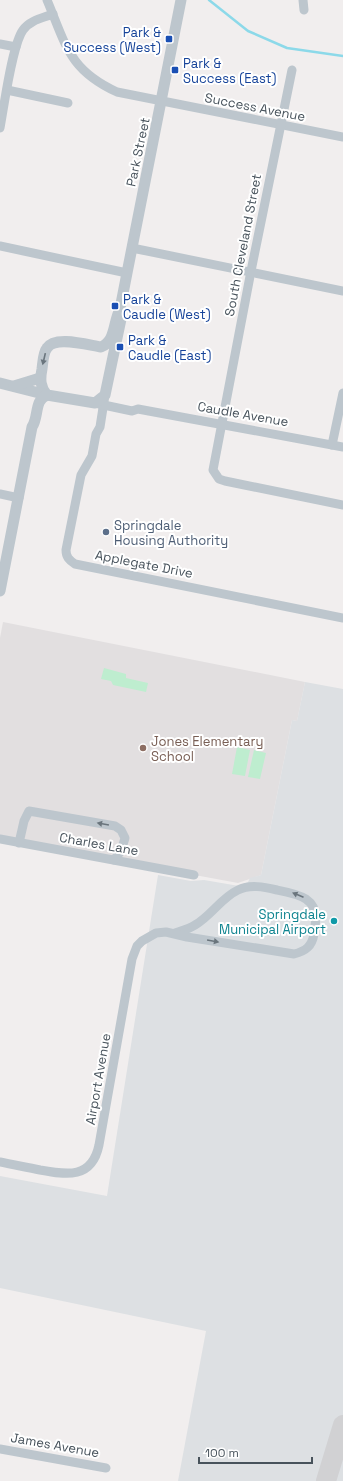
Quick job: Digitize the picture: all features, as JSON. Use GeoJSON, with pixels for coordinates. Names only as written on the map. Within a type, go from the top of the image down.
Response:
{"type":"FeatureCollection","features":[{"type":"Feature","properties":{"kind":"street","name":"Success Avenue"},"geometry":{"type":"LineString","coordinates":[[47,0],[69,54],[82,70],[98,84],[117,92],[281,126],[343,137]]}},
{"type":"Feature","properties":{"kind":"street","name":"Park Street"},"geometry":{"type":"LineString","coordinates":[[101,401],[113,361],[121,319],[120,309],[181,0]]}},
{"type":"Feature","properties":{"kind":"street"},"geometry":{"type":"LineString","coordinates":[[303,0],[304,10]]}},
{"type":"Feature","properties":{"kind":"street"},"geometry":{"type":"LineString","coordinates":[[0,128],[16,47],[23,30],[30,23],[53,14]]}},
{"type":"Feature","properties":{"kind":"street"},"geometry":{"type":"LineString","coordinates":[[0,44],[16,47]]}},
{"type":"Feature","properties":{"kind":"street","name":"South Cleveland Street"},"geometry":{"type":"LineString","coordinates":[[221,425],[250,271],[292,70]]}},
{"type":"Feature","properties":{"kind":"street"},"geometry":{"type":"LineString","coordinates":[[7,90],[68,102]]}},
{"type":"Feature","properties":{"kind":"street"},"geometry":{"type":"LineString","coordinates":[[0,246],[127,273]]}},
{"type":"Feature","properties":{"kind":"street"},"geometry":{"type":"LineString","coordinates":[[132,248],[343,291]]}},
{"type":"Feature","properties":{"kind":"street","name":"Park Street"},"geometry":{"type":"LineString","coordinates":[[101,347],[107,344],[112,338],[115,318],[120,309]]}},
{"type":"Feature","properties":{"kind":"street"},"geometry":{"type":"LineString","coordinates":[[0,591],[32,427],[30,421],[42,393],[40,378],[47,346],[60,340],[101,347],[110,355],[113,361]]}},
{"type":"Feature","properties":{"kind":"street"},"geometry":{"type":"LineString","coordinates":[[14,386],[40,378]]}},
{"type":"Feature","properties":{"kind":"street"},"geometry":{"type":"LineString","coordinates":[[0,383],[14,386],[22,390],[101,401]]}},
{"type":"Feature","properties":{"kind":"street"},"geometry":{"type":"LineString","coordinates":[[332,445],[343,393]]}},
{"type":"Feature","properties":{"kind":"street","name":"Caudle Avenue"},"geometry":{"type":"LineString","coordinates":[[101,401],[133,405],[138,409],[343,447]]}},
{"type":"Feature","properties":{"kind":"street","name":"Applegate Drive"},"geometry":{"type":"LineString","coordinates":[[101,401],[95,426],[96,434],[92,456],[81,475],[66,550],[66,556],[70,560],[82,565],[343,618]]}},
{"type":"Feature","properties":{"kind":"street"},"geometry":{"type":"LineString","coordinates":[[221,425],[213,470],[219,479],[343,505]]}},
{"type":"Feature","properties":{"kind":"street"},"geometry":{"type":"LineString","coordinates":[[0,494],[19,498]]}},
{"type":"Feature","properties":{"kind":"street"},"geometry":{"type":"LineString","coordinates":[[19,843],[24,821],[29,812],[115,826],[121,830],[125,838],[121,851],[114,860]]}},
{"type":"Feature","properties":{"kind":"street","name":"Charles Lane"},"geometry":{"type":"LineString","coordinates":[[0,839],[194,875]]}},
{"type":"Feature","properties":{"kind":"street","name":"Airport Avenue"},"geometry":{"type":"LineString","coordinates":[[0,1162],[68,1174],[81,1171],[91,1164],[100,1145],[134,952],[142,941],[149,936],[166,932],[187,937],[294,954],[308,949],[312,943],[316,917],[315,911],[305,898],[298,894],[254,886],[238,890],[195,925],[175,933]]}},
{"type":"Feature","properties":{"kind":"street","name":"James Avenue"},"geometry":{"type":"LineString","coordinates":[[0,1449],[106,1468]]}},
{"type":"Feature","properties":{"kind":"shaded area","name":"Jones Elementary School"},"geometry":{"type":"Polygon","coordinates":[[[3,622],[305,682],[297,721],[292,720],[261,875],[238,883],[0,839],[0,638],[3,622]]]}},
{"type":"Feature","properties":{"kind":"shaded area","name":"Springdale Municipal Airport"},"geometry":{"type":"Polygon","coordinates":[[[305,682],[343,689],[343,1481],[178,1481],[206,1331],[0,1288],[0,1176],[107,1196],[158,875],[191,881],[204,880],[239,886],[248,882],[250,878],[261,875],[292,720],[297,721],[305,682]]]}},
{"type":"Feature","properties":{"kind":"green space"},"geometry":{"type":"Polygon","coordinates":[[[104,668],[126,674],[126,678],[148,683],[146,692],[113,685],[111,681],[101,679],[104,668]]]}},
{"type":"Feature","properties":{"kind":"green space"},"geometry":{"type":"Polygon","coordinates":[[[237,747],[250,750],[245,776],[232,774],[237,747]]]}},
{"type":"Feature","properties":{"kind":"green space"},"geometry":{"type":"Polygon","coordinates":[[[254,750],[266,753],[260,779],[248,777],[254,750]]]}},
{"type":"Feature","properties":{"kind":"waterway"},"geometry":{"type":"LineString","coordinates":[[209,0],[248,31],[287,48],[343,56]]}},
{"type":"Feature","properties":{"kind":"taxiway"},"geometry":{"type":"LineString","coordinates":[[326,1481],[343,1425]]}},
{"type":"Feature","properties":{"kind":"place","name":"Park & Success (West)"},"geometry":{"type":"Point","coordinates":[169,39]}},
{"type":"Feature","properties":{"kind":"place","name":"Park & Success (East)"},"geometry":{"type":"Point","coordinates":[175,70]}},
{"type":"Feature","properties":{"kind":"place","name":"Park & Caudle (West)"},"geometry":{"type":"Point","coordinates":[115,306]}},
{"type":"Feature","properties":{"kind":"place","name":"Park & Caudle (East)"},"geometry":{"type":"Point","coordinates":[120,347]}},
{"type":"Feature","properties":{"kind":"place","name":"Springdale Housing Authority"},"geometry":{"type":"Point","coordinates":[106,532]}},
{"type":"Feature","properties":{"kind":"place","name":"Jones Elementary School"},"geometry":{"type":"Point","coordinates":[143,748]}},
{"type":"Feature","properties":{"kind":"place","name":"Springdale Municipal Airport"},"geometry":{"type":"Point","coordinates":[334,921]}}]}
